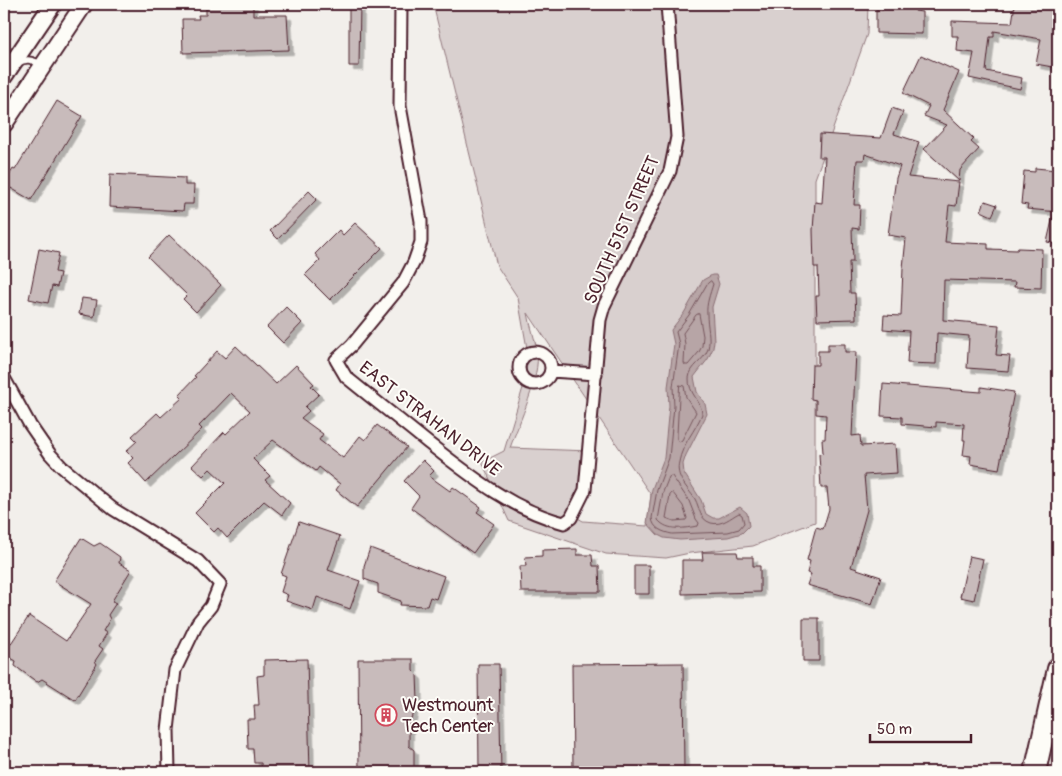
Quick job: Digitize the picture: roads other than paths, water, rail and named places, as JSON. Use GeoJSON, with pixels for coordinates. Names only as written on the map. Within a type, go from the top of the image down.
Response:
{"type":"FeatureCollection","features":[{"type":"Feature","properties":{"kind":"highway"},"geometry":{"type":"LineString","coordinates":[[1035,772],[1058,669]]}},
{"type":"Feature","properties":{"kind":"main road"},"geometry":{"type":"LineString","coordinates":[[6,72],[52,4]]}},
{"type":"Feature","properties":{"kind":"main road"},"geometry":{"type":"LineString","coordinates":[[4,124],[84,4]]}},
{"type":"Feature","properties":{"kind":"street","name":"EAST STRAHAN DRIVE"},"geometry":{"type":"LineString","coordinates":[[401,4],[400,106],[421,222],[422,242],[403,283],[352,345],[336,360],[346,377],[465,472],[499,495],[548,519],[564,523]]}},
{"type":"Feature","properties":{"kind":"street","name":"SOUTH 51ST STREET"},"geometry":{"type":"LineString","coordinates":[[564,523],[571,518],[585,490],[600,320],[604,306],[670,171],[674,157],[677,137],[667,4]]}},
{"type":"Feature","properties":{"kind":"street"},"geometry":{"type":"LineString","coordinates":[[551,371],[596,374]]}},
{"type":"Feature","properties":{"kind":"street"},"geometry":{"type":"LineString","coordinates":[[4,378],[30,425],[50,454],[62,467],[113,509],[198,560],[220,584],[211,606],[198,622],[175,670],[168,730],[169,772]]}},
{"type":"Feature","properties":{"kind":"lane"},"geometry":{"type":"LineString","coordinates":[[6,72],[24,60],[34,61],[44,66]]}},
{"type":"Feature","properties":{"kind":"water"},"geometry":{"type":"Polygon","coordinates":[[[716,275],[719,284],[712,307],[713,348],[708,359],[694,377],[697,392],[705,404],[707,414],[686,455],[683,464],[684,473],[701,500],[706,514],[713,518],[719,518],[740,507],[747,513],[749,526],[742,533],[728,537],[680,540],[664,538],[658,535],[647,523],[652,489],[664,458],[669,406],[668,387],[674,344],[671,330],[684,313],[703,280],[716,275]]]}},
{"type":"Feature","properties":{"kind":"place","name":"Westmount Tech Center"},"geometry":{"type":"Point","coordinates":[386,715]}}]}
